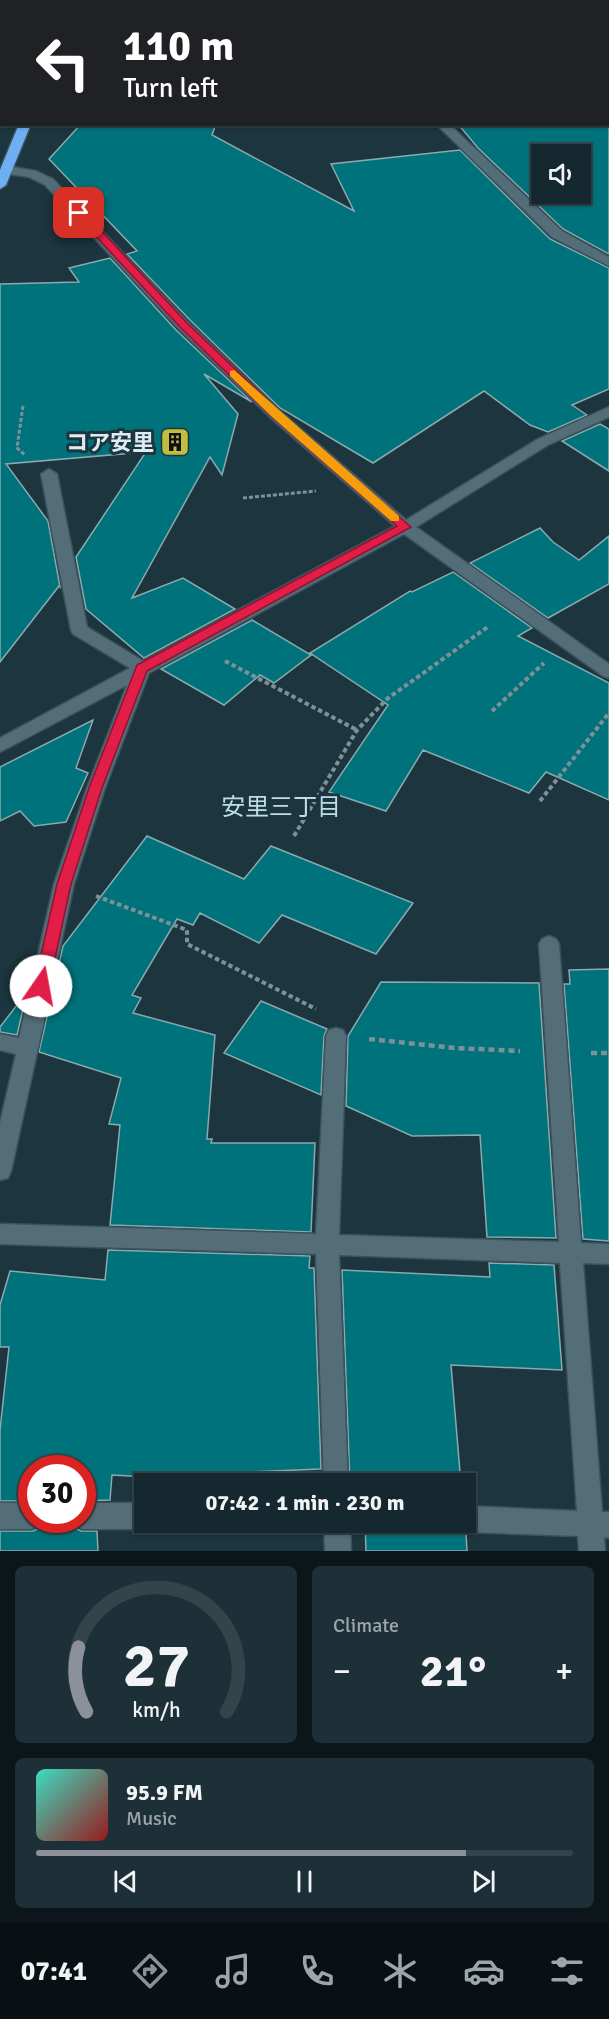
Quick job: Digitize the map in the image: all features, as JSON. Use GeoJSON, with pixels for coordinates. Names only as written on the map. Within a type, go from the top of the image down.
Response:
{"type":"FeatureCollection","features":[{"type":"Feature","properties":{"kind":"highway"},"geometry":{"type":"LineString","coordinates":[[0,185],[24,126]]}},
{"type":"Feature","properties":{"kind":"street"},"geometry":{"type":"LineString","coordinates":[[444,126],[557,234],[609,262]]}},
{"type":"Feature","properties":{"kind":"street"},"geometry":{"type":"LineString","coordinates":[[7,170],[32,174],[49,182],[183,325],[276,415],[405,527],[609,672]]}},
{"type":"Feature","properties":{"kind":"street"},"geometry":{"type":"LineString","coordinates":[[0,746],[405,527],[543,442],[609,411]]}},
{"type":"Feature","properties":{"kind":"street"},"geometry":{"type":"LineString","coordinates":[[50,474],[59,535],[79,630],[142,668]]}},
{"type":"Feature","properties":{"kind":"street"},"geometry":{"type":"LineString","coordinates":[[0,1171],[64,884],[96,788],[142,668]]}},
{"type":"Feature","properties":{"kind":"street"},"geometry":{"type":"LineString","coordinates":[[549,944],[571,1253],[600,1524],[592,1551]]}},
{"type":"Feature","properties":{"kind":"street"},"geometry":{"type":"LineString","coordinates":[[336,1036],[327,1245],[336,1473]]}},
{"type":"Feature","properties":{"kind":"street"},"geometry":{"type":"LineString","coordinates":[[0,1042],[28,1048]]}},
{"type":"Feature","properties":{"kind":"street"},"geometry":{"type":"LineString","coordinates":[[0,1234],[609,1254]]}},
{"type":"Feature","properties":{"kind":"street"},"geometry":{"type":"LineString","coordinates":[[0,1516],[18,1516]]}},
{"type":"Feature","properties":{"kind":"street"},"geometry":{"type":"LineString","coordinates":[[96,1516],[134,1516]]}},
{"type":"Feature","properties":{"kind":"street"},"geometry":{"type":"LineString","coordinates":[[476,1520],[600,1524]]}},
{"type":"Feature","properties":{"kind":"street"},"geometry":{"type":"LineString","coordinates":[[337,1533],[338,1551]]}},
{"type":"Feature","properties":{"kind":"path"},"geometry":{"type":"LineString","coordinates":[[23,406],[17,448],[50,474]]}},
{"type":"Feature","properties":{"kind":"path"},"geometry":{"type":"LineString","coordinates":[[243,498],[306,494],[353,482]]}},
{"type":"Feature","properties":{"kind":"path"},"geometry":{"type":"LineString","coordinates":[[294,836],[357,730],[387,699],[516,606]]}},
{"type":"Feature","properties":{"kind":"path"},"geometry":{"type":"LineString","coordinates":[[190,642],[357,730]]}},
{"type":"Feature","properties":{"kind":"path"},"geometry":{"type":"LineString","coordinates":[[492,711],[566,642]]}},
{"type":"Feature","properties":{"kind":"path"},"geometry":{"type":"LineString","coordinates":[[540,801],[609,713]]}},
{"type":"Feature","properties":{"kind":"path"},"geometry":{"type":"LineString","coordinates":[[64,884],[187,930],[187,944],[337,1020],[336,1036],[455,1048],[609,1053]]}},
{"type":"Feature","properties":{"kind":"building"},"geometry":{"type":"Polygon","coordinates":[[[79,126],[215,126],[212,135],[354,211],[331,164],[460,150],[550,239],[609,268],[609,389],[572,405],[587,415],[548,432],[530,425],[484,391],[373,463],[280,408],[190,320],[127,254],[137,251],[49,159],[79,126]]]}},
{"type":"Feature","properties":{"kind":"building"},"geometry":{"type":"Polygon","coordinates":[[[460,126],[609,126],[609,254],[563,229],[537,204],[591,204],[591,144],[531,144],[531,199],[478,148],[460,126]]]}},
{"type":"Feature","properties":{"kind":"building"},"geometry":{"type":"Polygon","coordinates":[[[110,258],[176,330],[252,402],[204,374],[238,414],[222,475],[210,457],[132,598],[183,578],[235,609],[144,658],[86,609],[76,557],[146,452],[6,464],[48,521],[60,587],[0,662],[0,284],[79,282],[69,268],[110,258]]]}},
{"type":"Feature","properties":{"kind":"building"},"geometry":{"type":"Polygon","coordinates":[[[600,424],[609,429],[609,471],[562,441],[600,424]]]}},
{"type":"Feature","properties":{"kind":"building"},"geometry":{"type":"Polygon","coordinates":[[[540,528],[553,542],[579,560],[609,536],[609,584],[548,618],[470,563],[540,528]]]}},
{"type":"Feature","properties":{"kind":"building"},"geometry":{"type":"Polygon","coordinates":[[[453,572],[532,628],[518,636],[609,683],[609,800],[546,772],[529,793],[423,750],[386,811],[329,792],[388,705],[310,653],[410,591],[453,572]]]}},
{"type":"Feature","properties":{"kind":"building"},"geometry":{"type":"Polygon","coordinates":[[[252,620],[311,655],[274,683],[260,675],[224,705],[161,669],[252,620]]]}},
{"type":"Feature","properties":{"kind":"building"},"geometry":{"type":"Polygon","coordinates":[[[93,720],[76,768],[88,773],[66,822],[34,826],[20,811],[0,821],[0,767],[93,720]]]}},
{"type":"Feature","properties":{"kind":"building"},"geometry":{"type":"Polygon","coordinates":[[[147,836],[244,879],[271,846],[413,903],[376,954],[282,915],[259,943],[200,913],[193,925],[177,919],[132,995],[141,998],[133,1013],[215,1035],[207,1139],[212,1139],[211,1143],[315,1143],[311,1232],[110,1225],[120,1125],[109,1124],[121,1078],[39,1052],[63,946],[147,836]]]}},
{"type":"Feature","properties":{"kind":"building"},"geometry":{"type":"Polygon","coordinates":[[[609,969],[609,1241],[583,1239],[564,984],[570,984],[569,970],[609,969]]]}},
{"type":"Feature","properties":{"kind":"building"},"geometry":{"type":"Polygon","coordinates":[[[381,982],[539,983],[556,1238],[487,1237],[480,1135],[412,1136],[346,1106],[348,1036],[381,982]]]}},
{"type":"Feature","properties":{"kind":"building"},"geometry":{"type":"Polygon","coordinates":[[[27,992],[17,1035],[0,1032],[0,1027],[27,992]]]}},
{"type":"Feature","properties":{"kind":"building"},"geometry":{"type":"Polygon","coordinates":[[[261,1001],[327,1029],[324,1036],[321,1095],[224,1053],[261,1001]]]}},
{"type":"Feature","properties":{"kind":"building"},"geometry":{"type":"Polygon","coordinates":[[[108,1250],[310,1256],[309,1268],[314,1268],[321,1469],[225,1473],[134,1473],[134,1476],[112,1475],[110,1500],[96,1500],[96,1455],[18,1455],[18,1501],[0,1501],[0,1430],[9,1347],[0,1347],[0,1305],[10,1271],[105,1280],[108,1250]]]}},
{"type":"Feature","properties":{"kind":"building"},"geometry":{"type":"Polygon","coordinates":[[[489,1263],[554,1265],[562,1370],[451,1365],[460,1473],[350,1473],[342,1270],[490,1277],[489,1263]]]}},
{"type":"Feature","properties":{"kind":"building"},"geometry":{"type":"Polygon","coordinates":[[[0,1531],[96,1533],[97,1531],[98,1551],[0,1551],[0,1531]]]}},
{"type":"Feature","properties":{"kind":"building"},"geometry":{"type":"Polygon","coordinates":[[[365,1533],[466,1534],[467,1551],[366,1551],[365,1533]]]}},
{"type":"Feature","properties":{"kind":"slow traffic"},"geometry":{"type":"LineString","coordinates":[[234,374],[276,415],[395,518]]}},
{"type":"Feature","properties":{"kind":"place","name":"コア安里"},"geometry":{"type":"Point","coordinates":[175,442]}},
{"type":"Feature","properties":{"kind":"district","name":"安里三丁目"},"geometry":{"type":"Point","coordinates":[281,807]}},
{"type":"Feature","properties":{"kind":"route"},"geometry":{"type":"LineString","coordinates":[[41,986],[64,884],[96,788],[142,668],[405,527],[276,415],[183,325],[79,213]]}}]}
